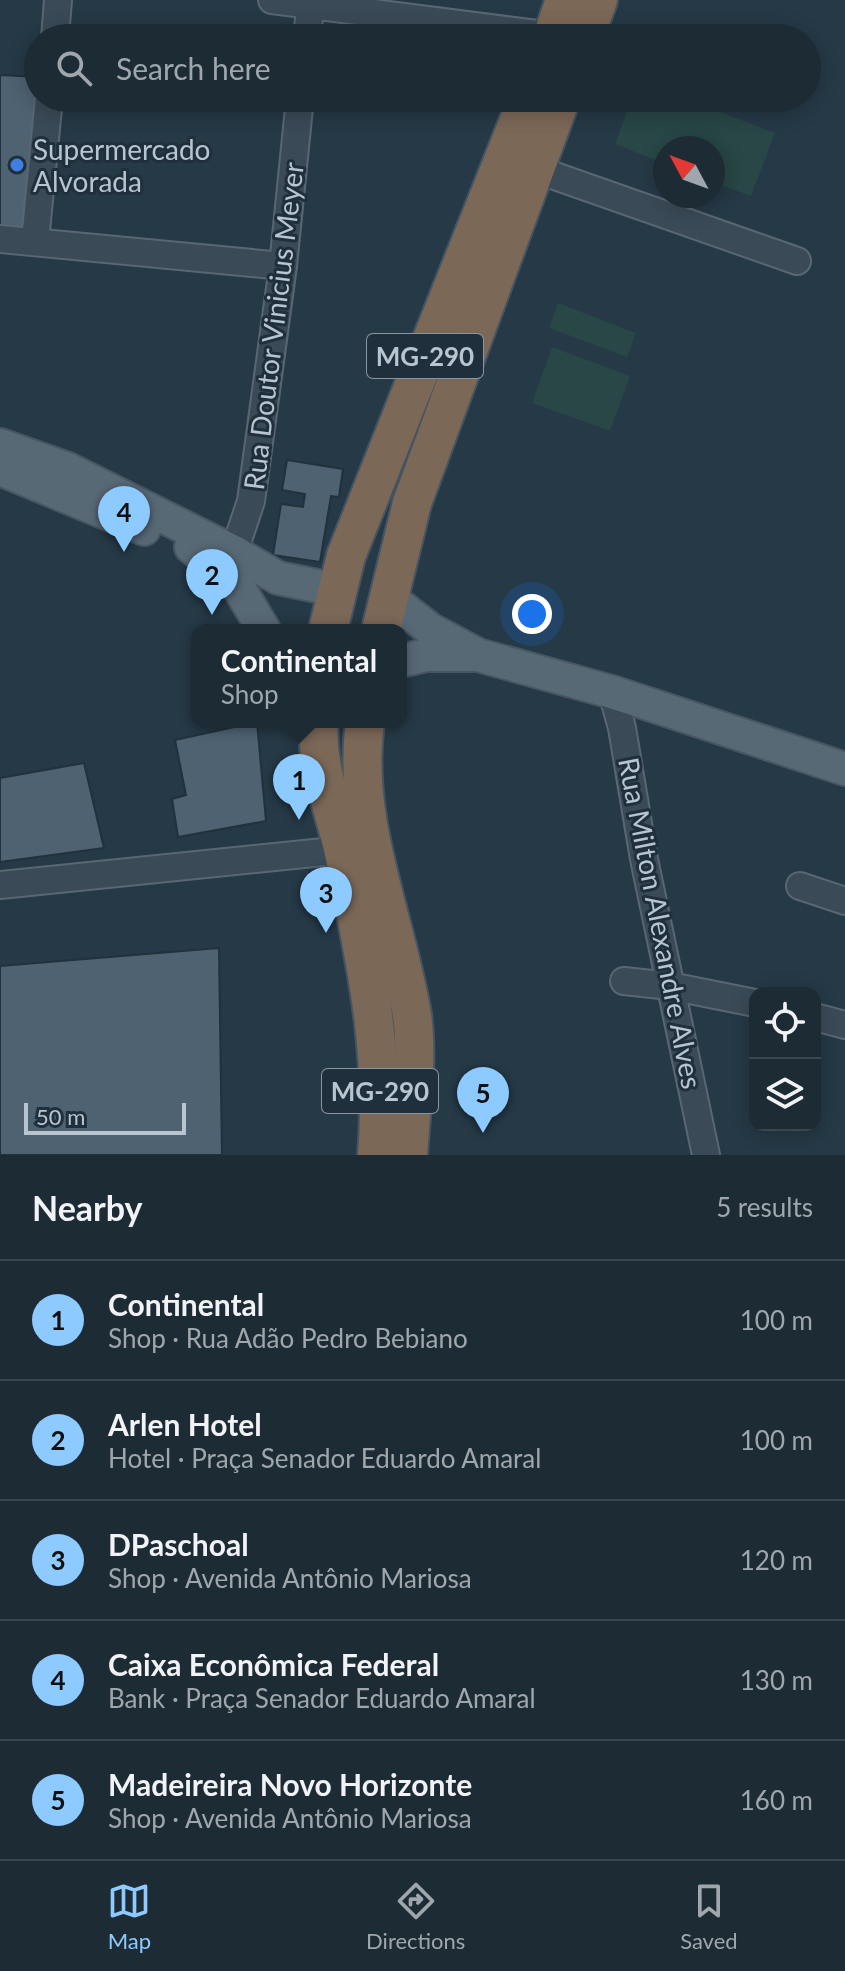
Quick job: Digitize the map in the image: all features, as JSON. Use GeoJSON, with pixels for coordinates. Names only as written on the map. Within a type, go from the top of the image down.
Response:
{"type":"FeatureCollection","features":[{"type":"Feature","properties":{"kind":"highway"},"geometry":{"type":"LineString","coordinates":[[564,24],[565,0]]}},
{"type":"Feature","properties":{"kind":"highway"},"geometry":{"type":"LineString","coordinates":[[575,24],[598,0]]}},
{"type":"Feature","properties":{"kind":"highway","name":"MG-290"},"geometry":{"type":"LineString","coordinates":[[331,612],[346,556],[522,112]]}},
{"type":"Feature","properties":{"kind":"highway","name":"MG-290"},"geometry":{"type":"LineString","coordinates":[[386,614],[412,503],[556,112]]}},
{"type":"Feature","properties":{"kind":"highway"},"geometry":{"type":"LineString","coordinates":[[478,223],[497,232],[503,255]]}},
{"type":"Feature","properties":{"kind":"highway","name":"MG-290"},"geometry":{"type":"LineString","coordinates":[[365,728],[363,778],[372,844],[412,1017],[408,1155]]}},
{"type":"Feature","properties":{"kind":"highway","name":"MG-290"},"geometry":{"type":"LineString","coordinates":[[315,729],[343,850],[377,1027],[381,1105],[377,1155]]}},
{"type":"Feature","properties":{"kind":"highway"},"geometry":{"type":"LineString","coordinates":[[377,1027],[387,1050],[396,1054],[401,1051],[406,1036],[407,997]]}},
{"type":"Feature","properties":{"kind":"main road"},"geometry":{"type":"LineString","coordinates":[[0,445],[68,469],[226,559],[261,624]]}},
{"type":"Feature","properties":{"kind":"main road"},"geometry":{"type":"LineString","coordinates":[[0,469],[194,549],[278,578],[331,612]]}},
{"type":"Feature","properties":{"kind":"main road"},"geometry":{"type":"LineString","coordinates":[[386,614],[431,630],[478,655],[612,692],[845,769]]}},
{"type":"Feature","properties":{"kind":"main road"},"geometry":{"type":"LineString","coordinates":[[407,660],[426,655],[478,655]]}},
{"type":"Feature","properties":{"kind":"street"},"geometry":{"type":"LineString","coordinates":[[56,24],[58,0]]}},
{"type":"Feature","properties":{"kind":"street"},"geometry":{"type":"LineString","coordinates":[[272,0],[311,2],[469,24]]}},
{"type":"Feature","properties":{"kind":"street"},"geometry":{"type":"LineString","coordinates":[[309,24],[311,2]]}},
{"type":"Feature","properties":{"kind":"street"},"geometry":{"type":"LineString","coordinates":[[35,241],[48,112]]}},
{"type":"Feature","properties":{"kind":"street","name":"Rua Doutor Vinicius Meyer"},"geometry":{"type":"LineString","coordinates":[[226,559],[251,501],[283,266],[299,112]]}},
{"type":"Feature","properties":{"kind":"street"},"geometry":{"type":"LineString","coordinates":[[535,169],[797,261]]}},
{"type":"Feature","properties":{"kind":"street"},"geometry":{"type":"LineString","coordinates":[[0,239],[283,266]]}},
{"type":"Feature","properties":{"kind":"street","name":"Rua Milton Alexandre Alves"},"geometry":{"type":"LineString","coordinates":[[612,692],[622,728],[644,859],[706,1155]]}},
{"type":"Feature","properties":{"kind":"street"},"geometry":{"type":"LineString","coordinates":[[0,885],[343,850]]}},
{"type":"Feature","properties":{"kind":"street"},"geometry":{"type":"LineString","coordinates":[[800,886],[845,901]]}},
{"type":"Feature","properties":{"kind":"street"},"geometry":{"type":"LineString","coordinates":[[624,981],[670,986],[749,1002]]}},
{"type":"Feature","properties":{"kind":"street"},"geometry":{"type":"LineString","coordinates":[[821,1019],[845,1025]]}},
{"type":"Feature","properties":{"kind":"green space"},"geometry":{"type":"Polygon","coordinates":[[[627,112],[720,112],[775,133],[751,196],[725,186],[725,136],[653,136],[653,159],[615,144],[627,112]]]}},
{"type":"Feature","properties":{"kind":"green space"},"geometry":{"type":"Polygon","coordinates":[[[558,303],[636,333],[627,357],[549,328],[558,303]]]}},
{"type":"Feature","properties":{"kind":"green space"},"geometry":{"type":"Polygon","coordinates":[[[552,347],[630,376],[610,431],[532,403],[552,347]]]}},
{"type":"Feature","properties":{"kind":"building","name":"Supermercado Alvorada"},"geometry":{"type":"Polygon","coordinates":[[[0,75],[24,76],[24,112],[36,112],[29,234],[0,231],[0,75]]]}},
{"type":"Feature","properties":{"kind":"building"},"geometry":{"type":"Polygon","coordinates":[[[287,460],[343,469],[339,497],[331,496],[320,562],[273,555],[281,504],[303,507],[305,494],[282,490],[287,460]]]}},
{"type":"Feature","properties":{"kind":"building"},"geometry":{"type":"Polygon","coordinates":[[[230,728],[258,728],[266,821],[178,837],[172,799],[186,795],[175,740],[230,728]]]}},
{"type":"Feature","properties":{"kind":"building"},"geometry":{"type":"Polygon","coordinates":[[[84,763],[104,848],[0,862],[0,778],[84,763]]]}},
{"type":"Feature","properties":{"kind":"building"},"geometry":{"type":"Polygon","coordinates":[[[219,948],[222,1155],[0,1155],[0,966],[219,948]]]}},
{"type":"Feature","properties":{"kind":"place","name":"Supermercado Alvorada"},"geometry":{"type":"Point","coordinates":[17,165]}},
{"type":"Feature","properties":{"kind":"place","name":"Caixa Econômica Federal"},"geometry":{"type":"Point","coordinates":[124,552]}},
{"type":"Feature","properties":{"kind":"place","name":"Arlen Hotel"},"geometry":{"type":"Point","coordinates":[212,615]}},
{"type":"Feature","properties":{"kind":"place","name":"Continental"},"geometry":{"type":"Point","coordinates":[299,820]}},
{"type":"Feature","properties":{"kind":"place","name":"DPaschoal"},"geometry":{"type":"Point","coordinates":[326,933]}},
{"type":"Feature","properties":{"kind":"place","name":"Madeireira Novo Horizonte"},"geometry":{"type":"Point","coordinates":[483,1133]}}]}
